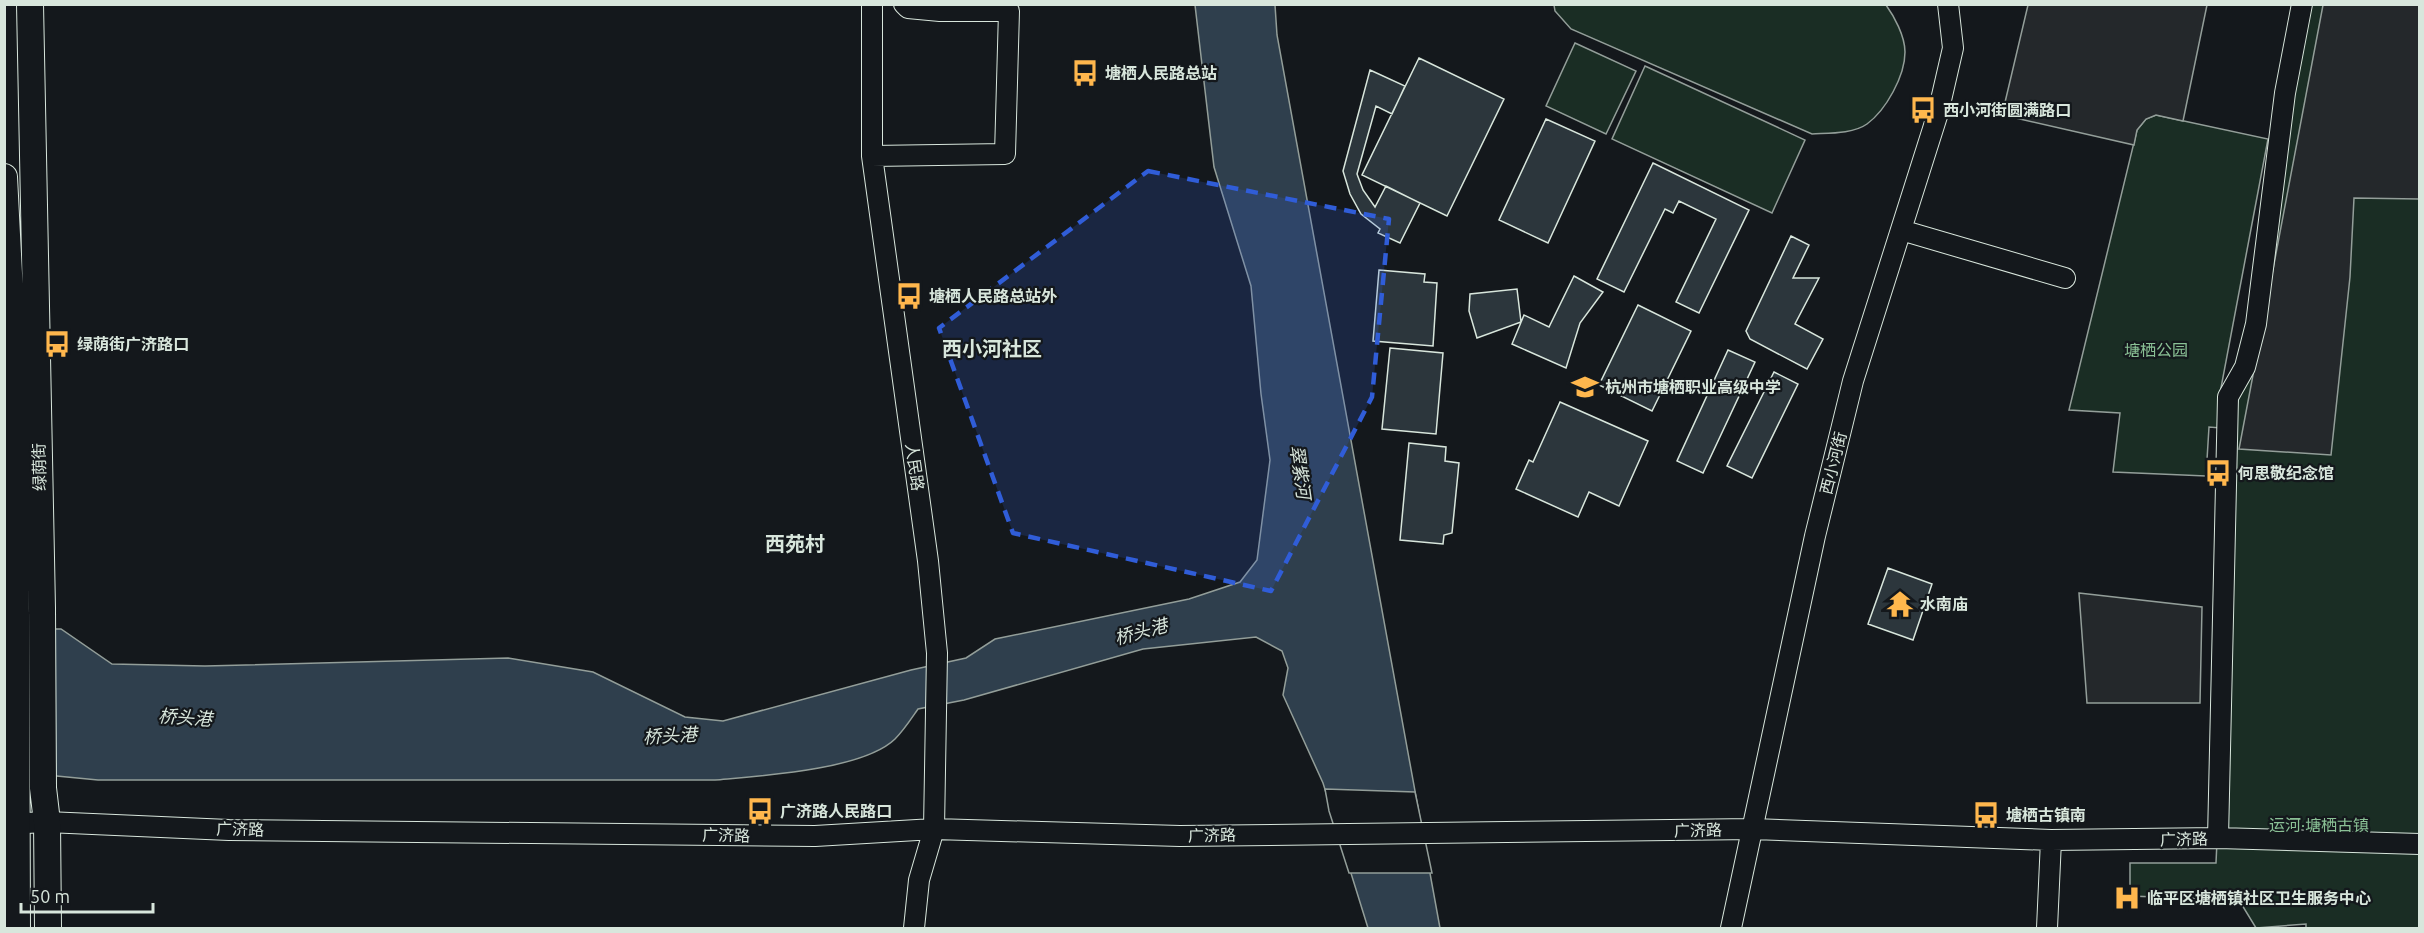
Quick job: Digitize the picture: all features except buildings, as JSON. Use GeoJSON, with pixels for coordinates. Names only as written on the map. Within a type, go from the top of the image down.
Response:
{"type":"FeatureCollection","features":[{"type":"Feature","properties":{"kind":"main road","name":"绿荫街"},"geometry":{"type":"LineString","coordinates":[[30,4],[42,608],[43,788],[47,822],[48,928]]}},
{"type":"Feature","properties":{"kind":"main road","name":"绿荫街"},"geometry":{"type":"LineString","coordinates":[[4,177],[11,312],[18,784],[10,824],[17,928]]}},
{"type":"Feature","properties":{"kind":"street","name":"人民路"},"geometry":{"type":"LineString","coordinates":[[872,4],[872,156],[928,561],[937,652],[934,829],[919,880],[914,928]]}},
{"type":"Feature","properties":{"kind":"street"},"geometry":{"type":"LineString","coordinates":[[872,156],[1005,154],[1009,11],[940,11],[908,8],[904,4]]}},
{"type":"Feature","properties":{"kind":"street","name":"西小河街"},"geometry":{"type":"LineString","coordinates":[[1731,928],[1815,536],[1853,381],[1938,113],[1953,48],[1948,4]]}},
{"type":"Feature","properties":{"kind":"street"},"geometry":{"type":"LineString","coordinates":[[2218,838],[2228,397],[2245,367],[2256,324],[2285,93],[2302,4]]}},
{"type":"Feature","properties":{"kind":"street"},"geometry":{"type":"LineString","coordinates":[[1901,230],[2065,278]]}},
{"type":"Feature","properties":{"kind":"street","name":"广济路"},"geometry":{"type":"LineString","coordinates":[[10,824],[47,822],[229,830],[804,836],[934,829],[1180,836],[1753,829],[2051,840],[2218,838],[2420,844]]}},
{"type":"Feature","properties":{"kind":"street"},"geometry":{"type":"LineString","coordinates":[[2047,928],[2051,840]]}},
{"type":"Feature","properties":{"kind":"highlighted area"},"geometry":{"type":"Polygon","coordinates":[[[1148,171],[1389,219],[1372,397],[1271,591],[1013,533],[939,328],[1148,171]]]}},
{"type":"Feature","properties":{"kind":"green space"},"geometry":{"type":"Polygon","coordinates":[[[1554,5],[1886,5],[1901,33],[1905,46],[1904,61],[1893,92],[1881,110],[1867,124],[1848,131],[1812,134],[1571,29],[1555,11],[1554,5]]]}},
{"type":"Feature","properties":{"kind":"green space","name":"运河·塘栖古镇"},"geometry":{"type":"Polygon","coordinates":[[[2311,5],[2419,5],[2419,928],[2306,928],[2306,924],[2256,928],[2239,900],[2130,896],[2130,863],[2216,863],[2237,405],[2311,5]]]}},
{"type":"Feature","properties":{"kind":"green space"},"geometry":{"type":"Polygon","coordinates":[[[1575,43],[1636,71],[1606,134],[1546,106],[1575,43]]]}},
{"type":"Feature","properties":{"kind":"green space"},"geometry":{"type":"Polygon","coordinates":[[[1645,66],[1805,140],[1772,213],[1612,139],[1645,66]]]}},
{"type":"Feature","properties":{"kind":"green space","name":"塘栖公园"},"geometry":{"type":"Polygon","coordinates":[[[2156,115],[2268,139],[2220,393],[2221,428],[2209,427],[2206,476],[2113,472],[2120,413],[2069,410],[2137,130],[2146,119],[2156,115]]]}},
{"type":"Feature","properties":{"kind":"shaded area"},"geometry":{"type":"Polygon","coordinates":[[[2028,5],[2207,5],[2183,121],[2156,115],[2146,119],[2137,130],[2134,145],[2002,115],[2028,5]]]}},
{"type":"Feature","properties":{"kind":"shaded area"},"geometry":{"type":"Polygon","coordinates":[[[2323,5],[2419,5],[2419,199],[2354,198],[2350,277],[2331,455],[2239,449],[2323,5]]]}},
{"type":"Feature","properties":{"kind":"shaded area"},"geometry":{"type":"Polygon","coordinates":[[[2079,593],[2202,607],[2200,703],[2087,703],[2079,593]]]}},
{"type":"Feature","properties":{"kind":"water"},"geometry":{"type":"Polygon","coordinates":[[[1195,5],[1275,5],[1277,35],[1440,928],[1368,928],[1323,783],[1283,695],[1288,668],[1282,651],[1256,637],[1143,649],[964,700],[918,709],[895,739],[860,758],[810,770],[758,776],[715,780],[98,780],[5,771],[4,629],[61,629],[112,664],[205,666],[508,658],[593,672],[685,717],[723,721],[911,670],[966,658],[995,639],[1189,599],[1240,582],[1257,560],[1270,460],[1251,286],[1214,167],[1195,5]]]}},
{"type":"Feature","properties":{"kind":"pier"},"geometry":{"type":"Polygon","coordinates":[[[1325,789],[1415,792],[1432,873],[1349,873],[1329,811],[1325,789]]]}},
{"type":"Feature","properties":{"kind":"place","name":"塘栖人民路总站"},"geometry":{"type":"Point","coordinates":[1085,73]}},
{"type":"Feature","properties":{"kind":"place","name":"西小河街圆满路口"},"geometry":{"type":"Point","coordinates":[1923,110]}},
{"type":"Feature","properties":{"kind":"place","name":"塘栖人民路总站外"},"geometry":{"type":"Point","coordinates":[909,296]}},
{"type":"Feature","properties":{"kind":"place","name":"绿荫街广济路口"},"geometry":{"type":"Point","coordinates":[57,344]}},
{"type":"Feature","properties":{"kind":"place","name":"杭州市塘栖职业高级中学"},"geometry":{"type":"Point","coordinates":[1585,387]}},
{"type":"Feature","properties":{"kind":"place","name":"何思敬纪念馆"},"geometry":{"type":"Point","coordinates":[2218,473]}},
{"type":"Feature","properties":{"kind":"place","name":"水南庙"},"geometry":{"type":"Point","coordinates":[1900,604]}},
{"type":"Feature","properties":{"kind":"place","name":"广济路人民路口"},"geometry":{"type":"Point","coordinates":[760,811]}},
{"type":"Feature","properties":{"kind":"place","name":"塘栖古镇南"},"geometry":{"type":"Point","coordinates":[1986,815]}},
{"type":"Feature","properties":{"kind":"place","name":"临平区塘栖镇社区卫生服务中心"},"geometry":{"type":"Point","coordinates":[2127,898]}},
{"type":"Feature","properties":{"kind":"district","name":"西小河社区"},"geometry":{"type":"Point","coordinates":[992,349]}},
{"type":"Feature","properties":{"kind":"district","name":"西苑村"},"geometry":{"type":"Point","coordinates":[795,544]}},
{"type":"Feature","properties":{"kind":"water label","name":"翠紫河"},"geometry":{"type":"Point","coordinates":[1300,472]}},
{"type":"Feature","properties":{"kind":"water label","name":"桥头港"},"geometry":{"type":"Point","coordinates":[1141,632]}},
{"type":"Feature","properties":{"kind":"water label","name":"桥头港"},"geometry":{"type":"Point","coordinates":[185,718]}},
{"type":"Feature","properties":{"kind":"water label","name":"桥头港"},"geometry":{"type":"Point","coordinates":[670,736]}}]}
